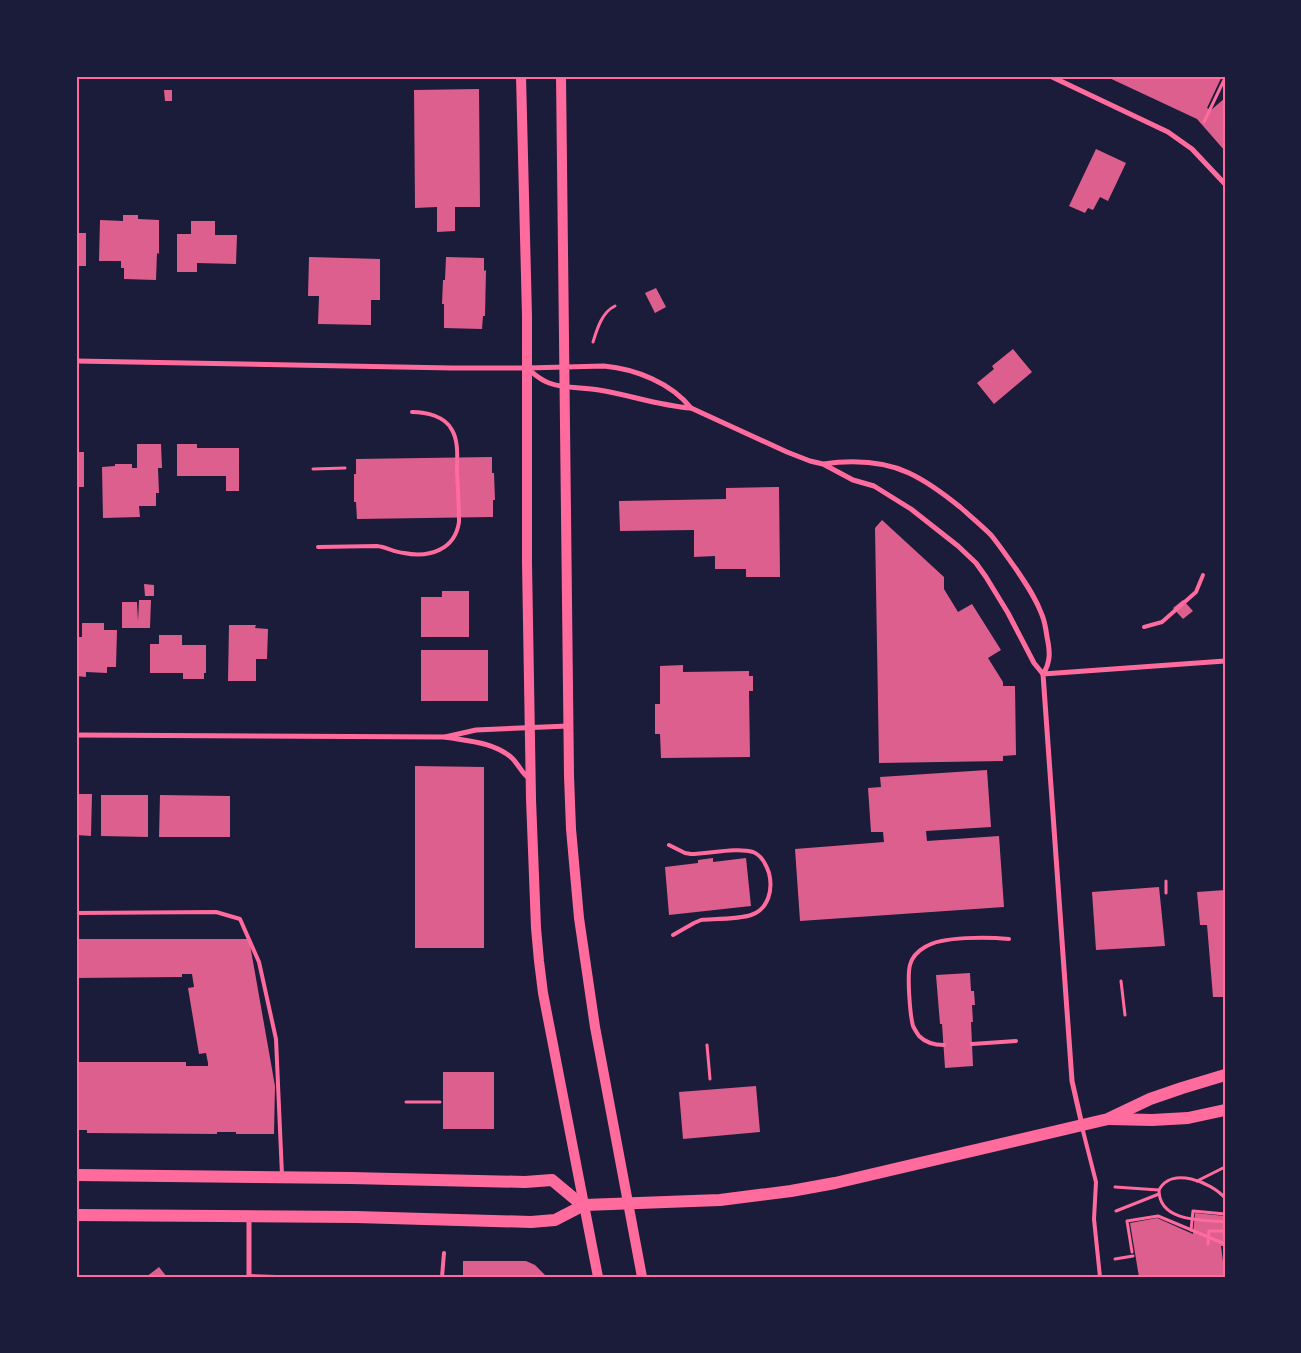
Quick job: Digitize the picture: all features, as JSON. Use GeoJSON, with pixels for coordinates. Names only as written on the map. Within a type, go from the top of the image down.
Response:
{"type":"FeatureCollection","features":[{"type":"Feature","properties":{"kind":"main road"},"geometry":{"type":"LineString","coordinates":[[521,76],[527,368],[529,727],[534,892],[539,961],[550,1032],[598,1277]]}},
{"type":"Feature","properties":{"kind":"main road"},"geometry":{"type":"LineString","coordinates":[[561,76],[571,829],[579,918],[595,1027],[642,1277]]}},
{"type":"Feature","properties":{"kind":"main road"},"geometry":{"type":"LineString","coordinates":[[76,1215],[249,1216],[531,1222],[555,1220],[584,1205],[720,1200],[790,1192],[1108,1119],[1150,1099],[1225,1076]]}},
{"type":"Feature","properties":{"kind":"main road"},"geometry":{"type":"LineString","coordinates":[[1108,1119],[1152,1120],[1188,1118],[1225,1110]]}},
{"type":"Feature","properties":{"kind":"main road"},"geometry":{"type":"LineString","coordinates":[[76,1175],[525,1182],[552,1180],[584,1205]]}},
{"type":"Feature","properties":{"kind":"street"},"geometry":{"type":"LineString","coordinates":[[1050,76],[1168,132],[1192,149],[1225,184]]}},
{"type":"Feature","properties":{"kind":"street"},"geometry":{"type":"LineString","coordinates":[[76,361],[442,368],[613,367],[640,374],[667,387],[691,408]]}},
{"type":"Feature","properties":{"kind":"street"},"geometry":{"type":"LineString","coordinates":[[527,368],[541,379],[566,387],[598,389],[669,406],[691,408],[796,456],[824,464],[853,480],[884,491],[911,509],[958,546],[976,563],[1008,613],[1034,663],[1043,674],[1072,1081],[1082,1125]]}},
{"type":"Feature","properties":{"kind":"street"},"geometry":{"type":"LineString","coordinates":[[824,464],[852,461],[896,468],[926,481],[976,520],[1012,563],[1038,604],[1044,622],[1049,650],[1049,661],[1043,674]]}},
{"type":"Feature","properties":{"kind":"street"},"geometry":{"type":"LineString","coordinates":[[1043,674],[1225,661]]}},
{"type":"Feature","properties":{"kind":"street"},"geometry":{"type":"LineString","coordinates":[[445,737],[476,730],[569,726]]}},
{"type":"Feature","properties":{"kind":"street"},"geometry":{"type":"LineString","coordinates":[[76,735],[445,737],[497,748],[514,760],[530,779]]}},
{"type":"Feature","properties":{"kind":"street"},"geometry":{"type":"LineString","coordinates":[[248,1276],[249,1216]]}},
{"type":"Feature","properties":{"kind":"lane"},"geometry":{"type":"LineString","coordinates":[[318,547],[377,546],[407,554],[425,554],[440,550],[452,540],[459,522],[455,436],[449,424],[442,419],[427,413],[412,412]]}},
{"type":"Feature","properties":{"kind":"lane"},"geometry":{"type":"LineString","coordinates":[[1144,627],[1162,622],[1196,592],[1203,575]]}},
{"type":"Feature","properties":{"kind":"lane"},"geometry":{"type":"LineString","coordinates":[[670,845],[691,854],[742,850],[755,853],[765,863],[770,881],[768,898],[756,913],[749,916],[701,920],[673,935]]}},
{"type":"Feature","properties":{"kind":"lane"},"geometry":{"type":"LineString","coordinates":[[76,913],[216,912],[240,919],[259,962],[276,1039],[282,1178]]}},
{"type":"Feature","properties":{"kind":"lane"},"geometry":{"type":"LineString","coordinates":[[944,1045],[936,1045],[923,1040],[913,1025],[909,974],[912,959],[924,947],[941,941],[982,938],[1009,939]]}},
{"type":"Feature","properties":{"kind":"lane"},"geometry":{"type":"LineString","coordinates":[[972,1044],[1016,1042]]}},
{"type":"Feature","properties":{"kind":"lane"},"geometry":{"type":"LineString","coordinates":[[1082,1125],[1096,1182],[1094,1219],[1100,1277]]}},
{"type":"Feature","properties":{"kind":"lane"},"geometry":{"type":"LineString","coordinates":[[442,1277],[444,1253]]}},
{"type":"Feature","properties":{"kind":"lane"},"geometry":{"type":"LineString","coordinates":[[248,1276],[276,1277]]}},
{"type":"Feature","properties":{"kind":"path"},"geometry":{"type":"LineString","coordinates":[[1204,122],[1225,78]]}},
{"type":"Feature","properties":{"kind":"path"},"geometry":{"type":"LineString","coordinates":[[593,342],[607,311],[615,306]]}},
{"type":"Feature","properties":{"kind":"path"},"geometry":{"type":"LineString","coordinates":[[313,469],[345,468]]}},
{"type":"Feature","properties":{"kind":"path"},"geometry":{"type":"LineString","coordinates":[[1166,881],[1166,893]]}},
{"type":"Feature","properties":{"kind":"path"},"geometry":{"type":"LineString","coordinates":[[1121,981],[1124,1015]]}},
{"type":"Feature","properties":{"kind":"path"},"geometry":{"type":"LineString","coordinates":[[707,1045],[710,1079]]}},
{"type":"Feature","properties":{"kind":"path"},"geometry":{"type":"LineString","coordinates":[[406,1102],[440,1102]]}},
{"type":"Feature","properties":{"kind":"path"},"geometry":{"type":"LineString","coordinates":[[1196,1181],[1225,1167]]}},
{"type":"Feature","properties":{"kind":"path"},"geometry":{"type":"LineString","coordinates":[[1225,1198],[1213,1187],[1183,1178],[1165,1182],[1159,1192],[1159,1199],[1171,1213],[1195,1219],[1225,1222]]}},
{"type":"Feature","properties":{"kind":"path"},"geometry":{"type":"LineString","coordinates":[[1115,1186],[1159,1192]]}},
{"type":"Feature","properties":{"kind":"path"},"geometry":{"type":"LineString","coordinates":[[1116,1210],[1159,1192]]}},
{"type":"Feature","properties":{"kind":"path"},"geometry":{"type":"LineString","coordinates":[[1191,1230],[1193,1211],[1225,1214]]}},
{"type":"Feature","properties":{"kind":"path"},"geometry":{"type":"LineString","coordinates":[[1116,1259],[1132,1254],[1128,1221],[1158,1216],[1225,1244]]}},
{"type":"Feature","properties":{"kind":"path"},"geometry":{"type":"LineString","coordinates":[[1208,1244],[1209,1231],[1225,1231]]}},
{"type":"Feature","properties":{"kind":"building"},"geometry":{"type":"Polygon","coordinates":[[[1105,76],[1222,76],[1207,108],[1211,110],[1225,98],[1225,151],[1197,119],[1105,76]]]}},
{"type":"Feature","properties":{"kind":"building"},"geometry":{"type":"Polygon","coordinates":[[[479,89],[480,207],[455,207],[455,231],[437,232],[437,207],[415,208],[414,90],[479,89]]]}},
{"type":"Feature","properties":{"kind":"building"},"geometry":{"type":"Polygon","coordinates":[[[164,90],[172,90],[172,101],[165,101],[164,90]]]}},
{"type":"Feature","properties":{"kind":"building"},"geometry":{"type":"Polygon","coordinates":[[[1096,149],[1126,163],[1108,201],[1100,197],[1093,210],[1088,208],[1085,213],[1069,206],[1096,149]]]}},
{"type":"Feature","properties":{"kind":"building"},"geometry":{"type":"Polygon","coordinates":[[[123,215],[138,215],[138,219],[159,220],[159,254],[157,253],[156,280],[124,279],[124,268],[121,268],[121,261],[99,261],[100,220],[123,221],[123,215]]]}},
{"type":"Feature","properties":{"kind":"building"},"geometry":{"type":"Polygon","coordinates":[[[191,221],[215,221],[215,235],[237,235],[236,264],[197,263],[197,272],[177,272],[177,234],[191,234],[191,221]]]}},
{"type":"Feature","properties":{"kind":"building"},"geometry":{"type":"Polygon","coordinates":[[[76,233],[86,233],[86,266],[76,266],[76,233]]]}},
{"type":"Feature","properties":{"kind":"building"},"geometry":{"type":"Polygon","coordinates":[[[309,257],[380,259],[380,300],[371,300],[371,325],[318,324],[319,296],[308,296],[309,257]]]}},
{"type":"Feature","properties":{"kind":"building"},"geometry":{"type":"Polygon","coordinates":[[[446,257],[484,258],[484,271],[486,270],[485,316],[483,316],[482,329],[444,328],[444,304],[442,304],[446,257]]]}},
{"type":"Feature","properties":{"kind":"building"},"geometry":{"type":"Polygon","coordinates":[[[656,288],[666,307],[655,313],[645,293],[656,288]]]}},
{"type":"Feature","properties":{"kind":"building"},"geometry":{"type":"Polygon","coordinates":[[[1013,349],[1032,372],[994,404],[977,383],[994,369],[992,366],[1013,349]]]}},
{"type":"Feature","properties":{"kind":"building"},"geometry":{"type":"Polygon","coordinates":[[[137,444],[161,444],[162,468],[158,468],[159,493],[156,493],[156,506],[139,506],[140,517],[103,518],[102,467],[115,466],[115,464],[132,464],[132,468],[137,468],[137,444]]]}},
{"type":"Feature","properties":{"kind":"building"},"geometry":{"type":"Polygon","coordinates":[[[177,444],[197,444],[197,448],[239,448],[239,491],[226,491],[226,476],[177,476],[177,444]]]}},
{"type":"Feature","properties":{"kind":"building"},"geometry":{"type":"Polygon","coordinates":[[[76,452],[84,452],[84,487],[76,487],[76,452]]]}},
{"type":"Feature","properties":{"kind":"building"},"geometry":{"type":"Polygon","coordinates":[[[492,457],[495,500],[493,500],[493,517],[357,519],[356,502],[354,502],[356,459],[492,457]]]}},
{"type":"Feature","properties":{"kind":"building"},"geometry":{"type":"Polygon","coordinates":[[[779,487],[780,577],[746,577],[746,569],[715,569],[715,556],[694,557],[694,530],[620,531],[619,501],[726,499],[726,488],[779,487]]]}},
{"type":"Feature","properties":{"kind":"building"},"geometry":{"type":"Polygon","coordinates":[[[882,520],[944,577],[944,589],[958,612],[972,604],[1001,650],[988,658],[1003,682],[1003,686],[1015,686],[1016,755],[1003,756],[1003,761],[879,763],[875,528],[882,520]]]}},
{"type":"Feature","properties":{"kind":"building"},"geometry":{"type":"Polygon","coordinates":[[[144,584],[154,585],[154,596],[145,596],[144,584]]]}},
{"type":"Feature","properties":{"kind":"building"},"geometry":{"type":"Polygon","coordinates":[[[442,591],[469,591],[469,637],[421,637],[421,597],[442,597],[442,591]]]}},
{"type":"Feature","properties":{"kind":"building"},"geometry":{"type":"Polygon","coordinates":[[[139,600],[151,600],[150,628],[122,628],[122,602],[137,602],[138,621],[139,600]]]}},
{"type":"Feature","properties":{"kind":"building"},"geometry":{"type":"Polygon","coordinates":[[[1183,600],[1193,611],[1183,619],[1173,608],[1183,600]]]}},
{"type":"Feature","properties":{"kind":"building"},"geometry":{"type":"Polygon","coordinates":[[[82,623],[104,623],[104,630],[117,630],[116,667],[107,667],[107,673],[86,672],[86,677],[76,676],[76,637],[82,637],[82,623]]]}},
{"type":"Feature","properties":{"kind":"building"},"geometry":{"type":"Polygon","coordinates":[[[229,625],[256,625],[255,628],[268,629],[267,659],[256,659],[256,681],[228,681],[229,625]]]}},
{"type":"Feature","properties":{"kind":"building"},"geometry":{"type":"Polygon","coordinates":[[[159,635],[182,635],[182,645],[206,645],[206,673],[204,673],[204,679],[183,679],[183,673],[150,673],[150,644],[159,644],[159,635]]]}},
{"type":"Feature","properties":{"kind":"building"},"geometry":{"type":"Polygon","coordinates":[[[421,650],[488,650],[488,701],[421,701],[421,650]]]}},
{"type":"Feature","properties":{"kind":"building"},"geometry":{"type":"Polygon","coordinates":[[[683,665],[683,672],[749,671],[749,676],[753,676],[753,691],[749,691],[750,757],[661,758],[660,734],[655,734],[655,704],[660,704],[660,666],[683,665]]]}},
{"type":"Feature","properties":{"kind":"building"},"geometry":{"type":"Polygon","coordinates":[[[415,766],[484,767],[484,948],[415,948],[415,766]]]}},
{"type":"Feature","properties":{"kind":"building"},"geometry":{"type":"Polygon","coordinates":[[[987,770],[991,827],[926,831],[927,841],[999,836],[1004,907],[800,921],[795,849],[884,842],[883,832],[871,832],[868,788],[881,787],[880,777],[987,770]]]}},
{"type":"Feature","properties":{"kind":"building"},"geometry":{"type":"Polygon","coordinates":[[[76,794],[92,794],[91,836],[76,835],[76,794]]]}},
{"type":"Feature","properties":{"kind":"building"},"geometry":{"type":"Polygon","coordinates":[[[101,795],[148,795],[148,837],[101,836],[101,795]]]}},
{"type":"Feature","properties":{"kind":"building"},"geometry":{"type":"Polygon","coordinates":[[[160,795],[230,796],[230,837],[159,837],[160,795]]]}},
{"type":"Feature","properties":{"kind":"building"},"geometry":{"type":"Polygon","coordinates":[[[713,858],[713,862],[746,858],[751,906],[669,915],[665,867],[698,863],[698,860],[713,858]]]}},
{"type":"Feature","properties":{"kind":"building"},"geometry":{"type":"Polygon","coordinates":[[[1159,887],[1165,946],[1096,950],[1092,892],[1159,887]]]}},
{"type":"Feature","properties":{"kind":"building"},"geometry":{"type":"Polygon","coordinates":[[[1225,890],[1225,997],[1213,997],[1207,925],[1200,925],[1197,892],[1225,890]]]}},
{"type":"Feature","properties":{"kind":"building"},"geometry":{"type":"Polygon","coordinates":[[[76,939],[249,939],[275,1086],[274,1134],[236,1134],[236,1132],[217,1132],[217,1134],[87,1133],[87,1130],[76,1130],[76,1062],[186,1062],[186,1066],[208,1066],[208,1063],[206,1053],[199,1054],[188,988],[194,987],[192,974],[182,974],[182,977],[76,978],[76,939]]]}},
{"type":"Feature","properties":{"kind":"building"},"geometry":{"type":"Polygon","coordinates":[[[970,973],[971,991],[974,991],[975,1005],[972,1005],[973,1022],[971,1022],[973,1066],[945,1068],[936,975],[970,973]]]}},
{"type":"Feature","properties":{"kind":"building"},"geometry":{"type":"Polygon","coordinates":[[[443,1072],[494,1072],[494,1129],[443,1129],[443,1072]]]}},
{"type":"Feature","properties":{"kind":"building"},"geometry":{"type":"Polygon","coordinates":[[[756,1086],[760,1132],[683,1139],[679,1092],[756,1086]]]}},
{"type":"Feature","properties":{"kind":"building"},"geometry":{"type":"Polygon","coordinates":[[[1195,1213],[1225,1216],[1225,1239],[1223,1246],[1221,1246],[1225,1277],[1139,1277],[1130,1223],[1157,1218],[1193,1234],[1195,1213]]]}},
{"type":"Feature","properties":{"kind":"building"},"geometry":{"type":"Polygon","coordinates":[[[463,1261],[526,1261],[535,1265],[547,1277],[463,1277],[463,1261]]]}},
{"type":"Feature","properties":{"kind":"building"},"geometry":{"type":"Polygon","coordinates":[[[159,1267],[167,1277],[146,1277],[159,1267]]]}}]}
